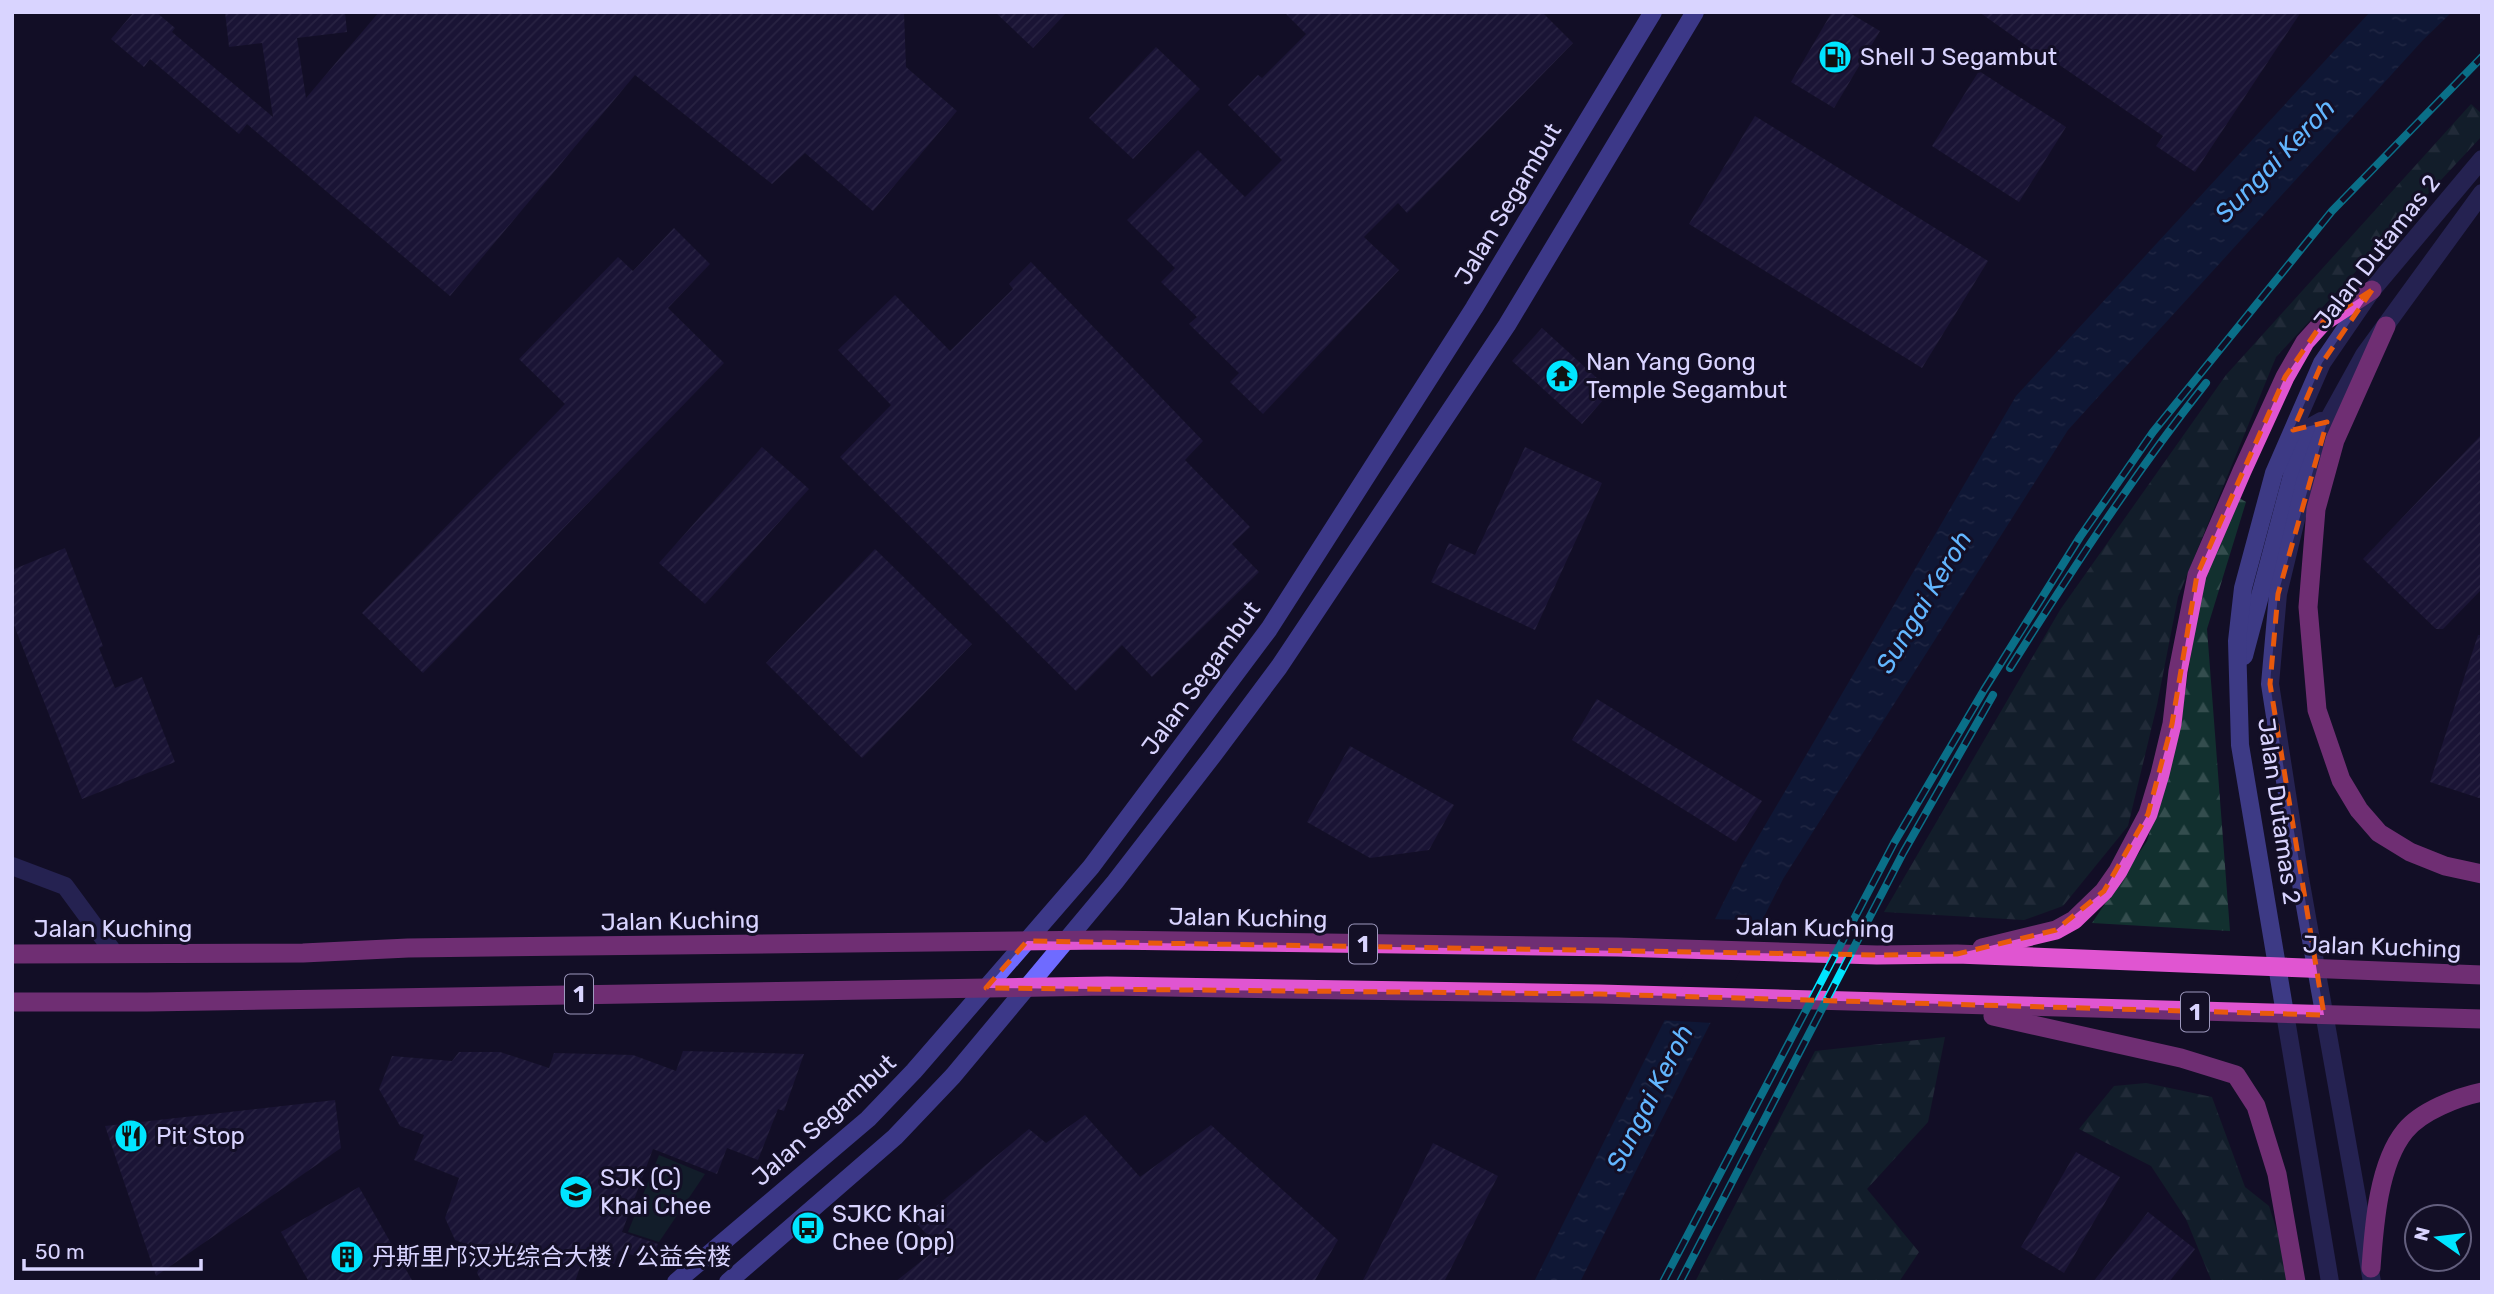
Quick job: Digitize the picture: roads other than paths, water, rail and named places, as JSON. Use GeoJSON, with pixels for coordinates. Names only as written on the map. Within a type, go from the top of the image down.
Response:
{"type":"FeatureCollection","features":[{"type":"Feature","properties":{"kind":"highway"},"geometry":{"type":"LineString","coordinates":[[1957,954],[2056,930],[2088,908],[2118,872],[2148,814],[2172,724],[2178,671],[2197,575],[2232,494],[2285,377],[2305,342],[2323,321],[2372,290]]}},
{"type":"Feature","properties":{"kind":"highway"},"geometry":{"type":"LineString","coordinates":[[2386,326],[2331,431],[2316,509],[2308,607],[2317,710],[2341,780],[2359,810],[2379,833],[2410,852],[2445,866],[2482,874]]}},
{"type":"Feature","properties":{"kind":"highway","name":"Jalan Kuching"},"geometry":{"type":"LineString","coordinates":[[12,954],[1107,940],[1618,947],[1877,955],[1957,954],[2482,975]]}},
{"type":"Feature","properties":{"kind":"highway","name":"1"},"geometry":{"type":"LineString","coordinates":[[12,1002],[1107,986],[1600,994],[2482,1019]]}},
{"type":"Feature","properties":{"kind":"highway"},"geometry":{"type":"LineString","coordinates":[[1939,1005],[2181,1058],[2236,1075],[2256,1106],[2277,1174],[2296,1282]]}},
{"type":"Feature","properties":{"kind":"highway"},"geometry":{"type":"LineString","coordinates":[[2371,1275],[2374,1219],[2384,1179],[2397,1144],[2406,1129],[2447,1102],[2482,1092]]}},
{"type":"Feature","properties":{"kind":"main road","name":"Jalan Segambut"},"geometry":{"type":"LineString","coordinates":[[676,1282],[869,1119],[1091,867],[1269,629],[1474,308],[1653,12]]}},
{"type":"Feature","properties":{"kind":"main road"},"geometry":{"type":"LineString","coordinates":[[728,1282],[895,1137],[953,1076],[1115,882],[1214,754],[1279,667],[1507,325],[1695,12]]}},
{"type":"Feature","properties":{"kind":"street","name":"Jalan Dutamas 2"},"geometry":{"type":"LineString","coordinates":[[2330,1282],[2241,745],[2237,641],[2243,588],[2274,473],[2322,363],[2372,290],[2482,159]]}},
{"type":"Feature","properties":{"kind":"street","name":"Jalan Dutamas 2"},"geometry":{"type":"LineString","coordinates":[[2386,326],[2482,193]]}},
{"type":"Feature","properties":{"kind":"street"},"geometry":{"type":"LineString","coordinates":[[2239,676],[2295,464],[2312,426],[2321,421],[2331,431]]}},
{"type":"Feature","properties":{"kind":"street","name":"Jalan Dutamas 2"},"geometry":{"type":"LineString","coordinates":[[2331,431],[2305,482],[2278,594],[2270,684],[2300,878],[2371,1275]]}},
{"type":"Feature","properties":{"kind":"street"},"geometry":{"type":"LineString","coordinates":[[12,866],[65,886],[115,954]]}},
{"type":"Feature","properties":{"kind":"water","name":"Sungai Keroh"},"geometry":{"type":"Polygon","coordinates":[[[2370,12],[2452,12],[2423,40],[2068,430],[1783,879],[1580,1282],[1534,1282],[1743,863],[2016,396],[2370,12]]]}},
{"type":"Feature","properties":{"kind":"railway"},"geometry":{"type":"LineString","coordinates":[[1663,1282],[1894,843],[1984,690],[2080,537],[2153,432],[2332,211],[2482,57]]}},
{"type":"Feature","properties":{"kind":"railway"},"geometry":{"type":"LineString","coordinates":[[2010,668],[2129,487],[2206,383]]}},
{"type":"Feature","properties":{"kind":"railway"},"geometry":{"type":"LineString","coordinates":[[1680,1282],[1903,853],[1993,695]]}},
{"type":"Feature","properties":{"kind":"place","name":"Shell J Segambut"},"geometry":{"type":"Point","coordinates":[1835,57]}},
{"type":"Feature","properties":{"kind":"place","name":"Nan Yang Gong Temple Segambut"},"geometry":{"type":"Point","coordinates":[1562,376]}},
{"type":"Feature","properties":{"kind":"place","name":"Pit Stop"},"geometry":{"type":"Point","coordinates":[131,1136]}},
{"type":"Feature","properties":{"kind":"place","name":"SJK (C) Khai Chee"},"geometry":{"type":"Point","coordinates":[576,1192]}},
{"type":"Feature","properties":{"kind":"place","name":"SJKC Khai Chee (Opp)"},"geometry":{"type":"Point","coordinates":[808,1228]}},
{"type":"Feature","properties":{"kind":"place","name":"丹斯里邝汉光综合大楼 / 公益会楼"},"geometry":{"type":"Point","coordinates":[347,1257]}}]}
